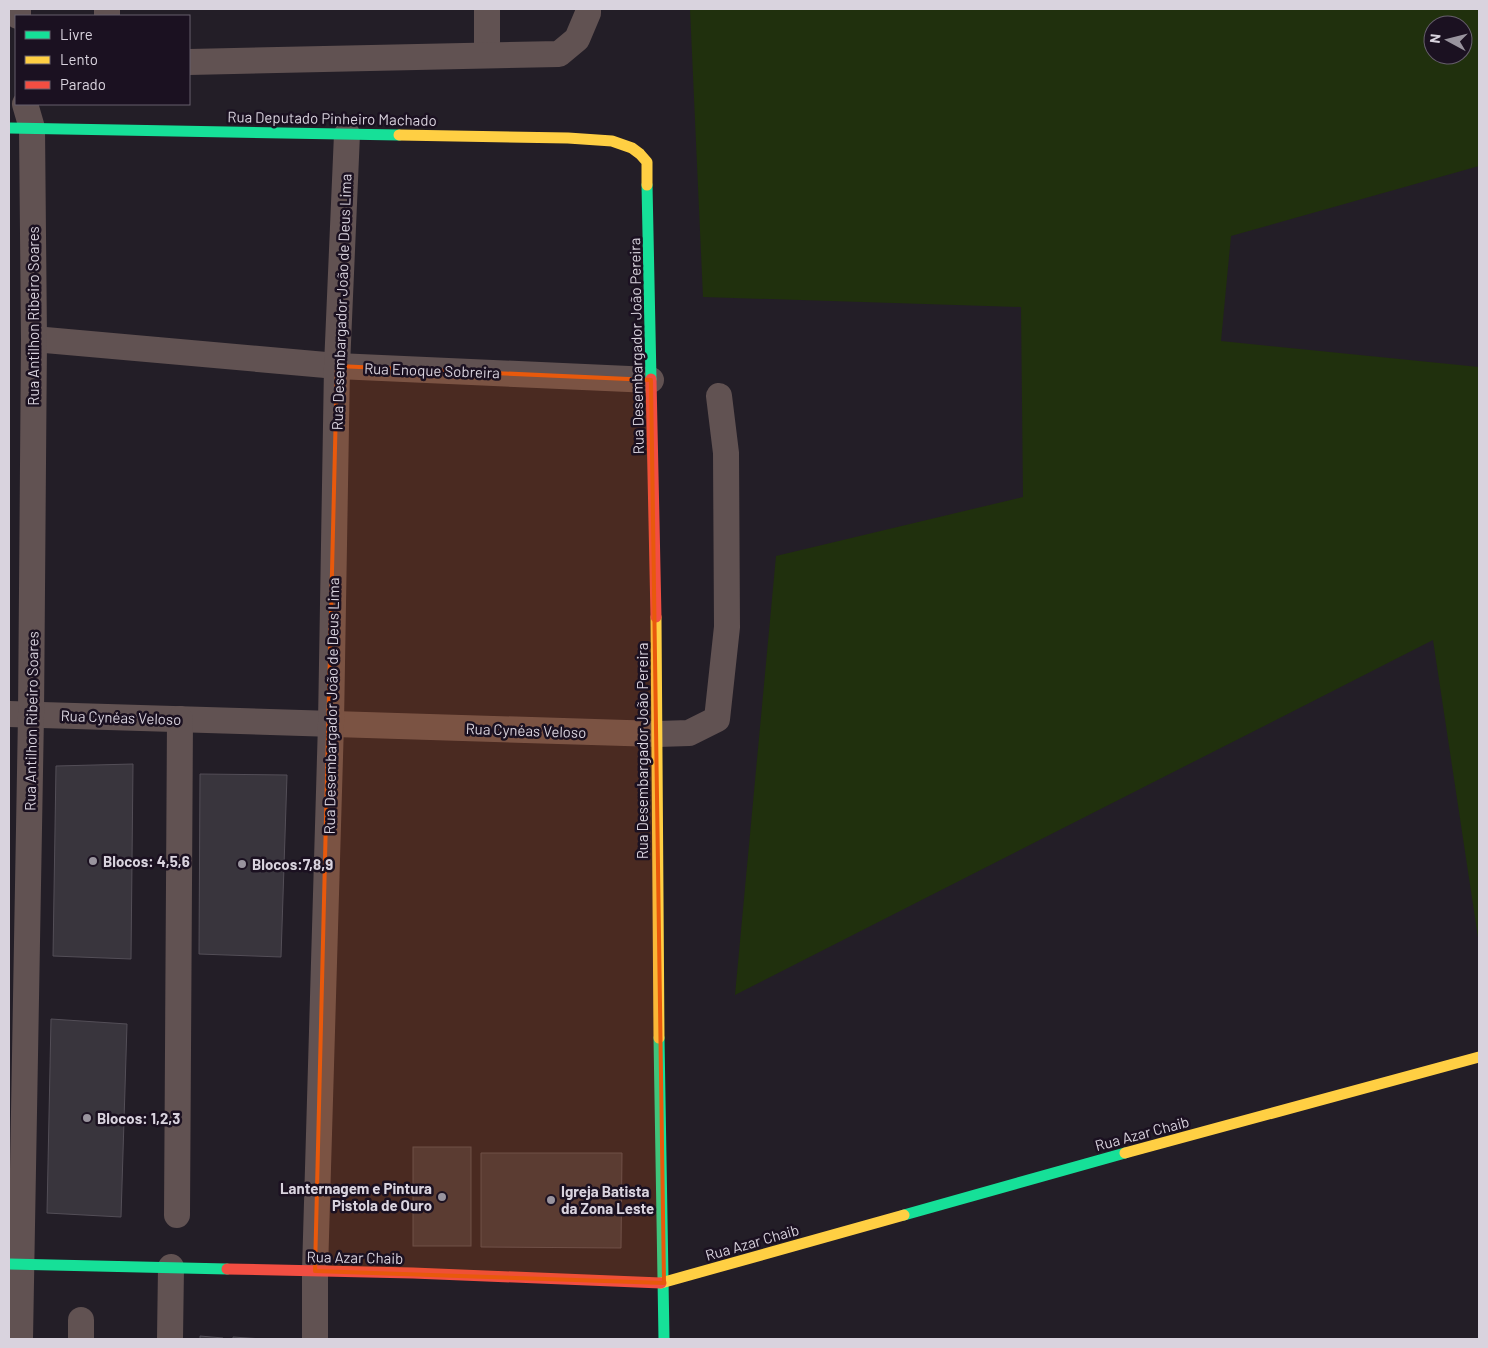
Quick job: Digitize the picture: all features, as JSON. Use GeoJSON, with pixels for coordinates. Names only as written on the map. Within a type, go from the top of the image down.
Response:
{"type":"FeatureCollection","features":[{"type":"Feature","properties":{"kind":"street"},"geometry":{"type":"LineString","coordinates":[[487,9],[487,55]]}},
{"type":"Feature","properties":{"kind":"street"},"geometry":{"type":"LineString","coordinates":[[190,62],[559,54],[577,39],[588,9]]}},
{"type":"Feature","properties":{"kind":"street","name":"Rua Deputado Pinheiro Machado"},"geometry":{"type":"LineString","coordinates":[[22,120],[348,134],[602,140],[623,143],[634,147],[642,153],[647,162]]}},
{"type":"Feature","properties":{"kind":"street","name":"Rua Antilhon Ribeiro Soares"},"geometry":{"type":"LineString","coordinates":[[20,1339],[15,1264],[20,714],[34,339],[22,120]]}},
{"type":"Feature","properties":{"kind":"street","name":"Rua Desembargador João de Deus Lima"},"geometry":{"type":"LineString","coordinates":[[315,1339],[315,1271],[331,723],[337,366],[348,134]]}},
{"type":"Feature","properties":{"kind":"street","name":"Rua Desembargador João Pereira"},"geometry":{"type":"LineString","coordinates":[[647,162],[658,734],[658,958],[664,1339]]}},
{"type":"Feature","properties":{"kind":"street","name":"Rua Enoque Sobreira"},"geometry":{"type":"LineString","coordinates":[[34,339],[337,366],[651,380]]}},
{"type":"Feature","properties":{"kind":"street","name":"Rua Cynéas Veloso"},"geometry":{"type":"LineString","coordinates":[[20,714],[658,734],[689,733],[717,719],[727,627],[726,453],[719,396]]}},
{"type":"Feature","properties":{"kind":"street"},"geometry":{"type":"LineString","coordinates":[[177,1215],[180,719]]}},
{"type":"Feature","properties":{"kind":"street","name":"Rua Azar Chaib"},"geometry":{"type":"LineString","coordinates":[[15,1264],[315,1271],[664,1283],[1060,1171],[1479,1057]]}},
{"type":"Feature","properties":{"kind":"street"},"geometry":{"type":"LineString","coordinates":[[170,1339],[171,1267]]}},
{"type":"Feature","properties":{"kind":"highlighted area"},"geometry":{"type":"Polygon","coordinates":[[[337,366],[651,380],[664,1283],[315,1271],[337,366]]]}},
{"type":"Feature","properties":{"kind":"green space"},"geometry":{"type":"Polygon","coordinates":[[[690,9],[1479,9],[1479,166],[1231,236],[1221,341],[1479,367],[1479,944],[1433,640],[735,995],[776,556],[1023,497],[1021,307],[703,297],[690,9]]]}},
{"type":"Feature","properties":{"kind":"building","name":"Blocos: 4,5,6"},"geometry":{"type":"Polygon","coordinates":[[[133,764],[131,959],[53,956],[56,766],[133,764]]]}},
{"type":"Feature","properties":{"kind":"building","name":"Blocos:7,8,9"},"geometry":{"type":"Polygon","coordinates":[[[200,774],[287,775],[281,957],[199,954],[200,774]]]}},
{"type":"Feature","properties":{"kind":"building","name":"Blocos: 1,2,3"},"geometry":{"type":"Polygon","coordinates":[[[51,1019],[127,1024],[121,1217],[47,1213],[51,1019]]]}},
{"type":"Feature","properties":{"kind":"building","name":"Lanternagem e Pintura Pistola de Ouro"},"geometry":{"type":"Polygon","coordinates":[[[413,1147],[471,1147],[471,1246],[413,1246],[413,1147]]]}},
{"type":"Feature","properties":{"kind":"building","name":"Igreja Batista da Zona Leste"},"geometry":{"type":"Polygon","coordinates":[[[481,1153],[622,1153],[621,1248],[481,1247],[481,1153]]]}},
{"type":"Feature","properties":{"kind":"building"},"geometry":{"type":"Polygon","coordinates":[[[200,1336],[223,1338],[223,1339],[200,1339],[200,1336]]]}},
{"type":"Feature","properties":{"kind":"building"},"geometry":{"type":"Polygon","coordinates":[[[233,1337],[263,1339],[233,1339],[233,1337]]]}},
{"type":"Feature","properties":{"kind":"traffic: fast"},"geometry":{"type":"LineString","coordinates":[[9,128],[399,135]]}},
{"type":"Feature","properties":{"kind":"traffic: fast"},"geometry":{"type":"LineString","coordinates":[[647,185],[651,379]]}},
{"type":"Feature","properties":{"kind":"traffic: fast"},"geometry":{"type":"LineString","coordinates":[[659,1038],[664,1339]]}},
{"type":"Feature","properties":{"kind":"traffic: fast"},"geometry":{"type":"LineString","coordinates":[[904,1215],[1125,1153]]}},
{"type":"Feature","properties":{"kind":"traffic: fast"},"geometry":{"type":"LineString","coordinates":[[9,1264],[227,1269]]}},
{"type":"Feature","properties":{"kind":"traffic: slow"},"geometry":{"type":"LineString","coordinates":[[399,135],[568,138],[612,141],[632,148],[647,162],[647,185]]}},
{"type":"Feature","properties":{"kind":"traffic: slow"},"geometry":{"type":"LineString","coordinates":[[656,617],[659,1038]]}},
{"type":"Feature","properties":{"kind":"traffic: slow"},"geometry":{"type":"LineString","coordinates":[[1125,1153],[1479,1057]]}},
{"type":"Feature","properties":{"kind":"traffic: slow"},"geometry":{"type":"LineString","coordinates":[[661,1283],[904,1215]]}},
{"type":"Feature","properties":{"kind":"traffic: jam"},"geometry":{"type":"LineString","coordinates":[[651,379],[656,617]]}},
{"type":"Feature","properties":{"kind":"traffic: jam"},"geometry":{"type":"LineString","coordinates":[[227,1269],[413,1273],[661,1283]]}},
{"type":"Feature","properties":{"kind":"place","name":"Blocos: 4,5,6"},"geometry":{"type":"Point","coordinates":[93,861]}},
{"type":"Feature","properties":{"kind":"place","name":"Blocos:7,8,9"},"geometry":{"type":"Point","coordinates":[242,864]}},
{"type":"Feature","properties":{"kind":"place","name":"Blocos: 1,2,3"},"geometry":{"type":"Point","coordinates":[87,1118]}},
{"type":"Feature","properties":{"kind":"place","name":"Lanternagem e Pintura Pistola de Ouro"},"geometry":{"type":"Point","coordinates":[442,1197]}},
{"type":"Feature","properties":{"kind":"place","name":"Igreja Batista da Zona Leste"},"geometry":{"type":"Point","coordinates":[551,1200]}}]}
